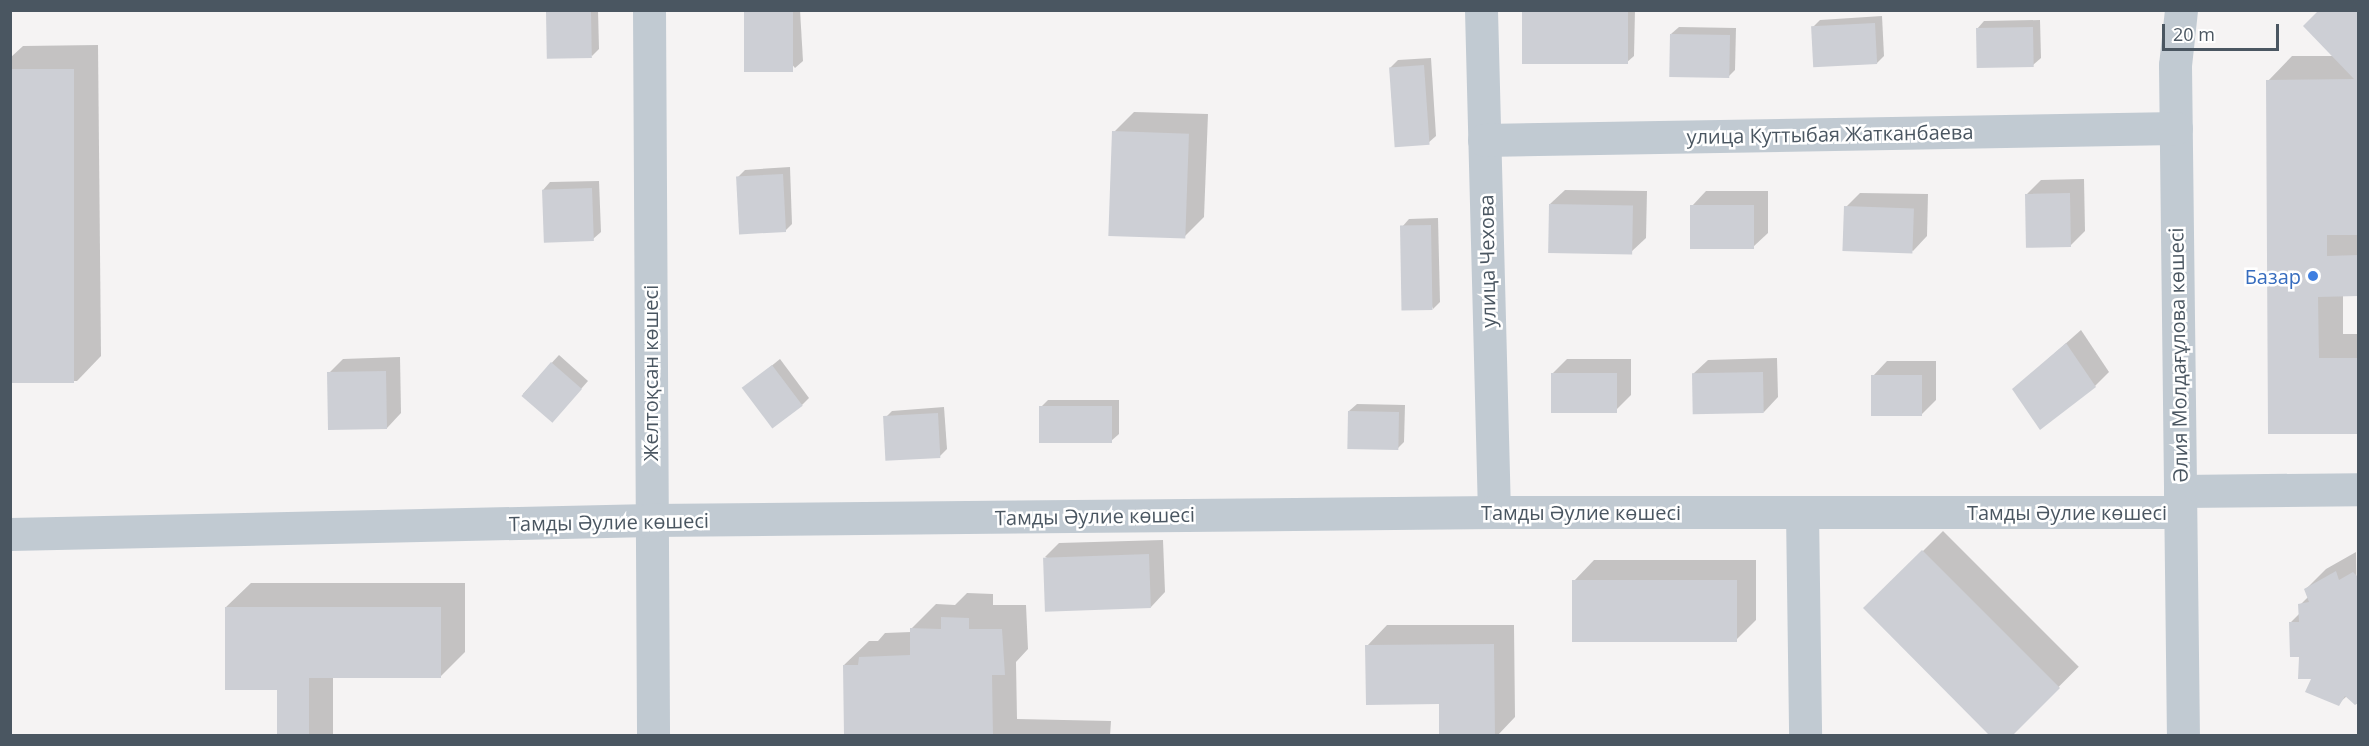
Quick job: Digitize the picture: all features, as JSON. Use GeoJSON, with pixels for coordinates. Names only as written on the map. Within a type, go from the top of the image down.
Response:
{"type":"FeatureCollection","features":[{"type":"Feature","properties":{"kind":"street","name":"Желтоқсан көшесі"},"geometry":{"type":"LineString","coordinates":[[649,10],[650,520],[653,735]]}},
{"type":"Feature","properties":{"kind":"street","name":"улица Чехова"},"geometry":{"type":"LineString","coordinates":[[1481,10],[1494,512]]}},
{"type":"Feature","properties":{"kind":"street","name":"Әлия Молдағұлова көшесі"},"geometry":{"type":"LineString","coordinates":[[2181,10],[2175,65],[2175,128],[2183,735]]}},
{"type":"Feature","properties":{"kind":"street","name":"улица Куттыбая Жатканбаева"},"geometry":{"type":"LineString","coordinates":[[1484,140],[2175,128]]}},
{"type":"Feature","properties":{"kind":"street","name":"Тамды Әулие көшесі"},"geometry":{"type":"LineString","coordinates":[[10,534],[650,520],[1494,512],[1802,512],[2180,501],[2358,489]]}},
{"type":"Feature","properties":{"kind":"street"},"geometry":{"type":"LineString","coordinates":[[1802,512],[1805,735]]}},
{"type":"Feature","properties":{"kind":"building"},"geometry":{"type":"Polygon","coordinates":[[[744,10],[793,10],[793,72],[744,72],[744,10]]]}},
{"type":"Feature","properties":{"kind":"building"},"geometry":{"type":"Polygon","coordinates":[[[1522,10],[1628,10],[1628,64],[1522,64],[1522,10]]]}},
{"type":"Feature","properties":{"kind":"building","name":"Базар"},"geometry":{"type":"Polygon","coordinates":[[[2319,10],[2358,10],[2358,235],[2327,235],[2327,256],[2358,255],[2358,296],[2318,297],[2319,358],[2358,358],[2358,434],[2268,434],[2266,80],[2354,79],[2303,26],[2319,10]]]}},
{"type":"Feature","properties":{"kind":"building"},"geometry":{"type":"Polygon","coordinates":[[[591,11],[592,58],[547,59],[546,12],[591,11]]]}},
{"type":"Feature","properties":{"kind":"building"},"geometry":{"type":"Polygon","coordinates":[[[1875,23],[1877,64],[1813,67],[1811,26],[1875,23]]]}},
{"type":"Feature","properties":{"kind":"building"},"geometry":{"type":"Polygon","coordinates":[[[2033,27],[2034,67],[1977,68],[1976,28],[2033,27]]]}},
{"type":"Feature","properties":{"kind":"building"},"geometry":{"type":"Polygon","coordinates":[[[1670,34],[1730,35],[1729,78],[1669,77],[1670,34]]]}},
{"type":"Feature","properties":{"kind":"building"},"geometry":{"type":"Polygon","coordinates":[[[1424,65],[1430,145],[1395,147],[1389,67],[1424,65]]]}},
{"type":"Feature","properties":{"kind":"building"},"geometry":{"type":"Polygon","coordinates":[[[10,69],[74,69],[74,383],[10,383],[10,69]]]}},
{"type":"Feature","properties":{"kind":"building"},"geometry":{"type":"Polygon","coordinates":[[[1112,131],[1189,134],[1185,239],[1108,236],[1112,131]]]}},
{"type":"Feature","properties":{"kind":"building"},"geometry":{"type":"Polygon","coordinates":[[[783,174],[786,232],[739,234],[736,176],[783,174]]]}},
{"type":"Feature","properties":{"kind":"building"},"geometry":{"type":"Polygon","coordinates":[[[592,188],[594,241],[544,243],[542,190],[592,188]]]}},
{"type":"Feature","properties":{"kind":"building"},"geometry":{"type":"Polygon","coordinates":[[[2070,193],[2071,247],[2026,248],[2025,194],[2070,193]]]}},
{"type":"Feature","properties":{"kind":"building"},"geometry":{"type":"Polygon","coordinates":[[[1549,204],[1633,205],[1632,254],[1548,253],[1549,204]]]}},
{"type":"Feature","properties":{"kind":"building"},"geometry":{"type":"Polygon","coordinates":[[[1690,205],[1754,205],[1754,249],[1690,249],[1690,205]]]}},
{"type":"Feature","properties":{"kind":"building"},"geometry":{"type":"Polygon","coordinates":[[[1844,206],[1914,208],[1912,253],[1842,251],[1844,206]]]}},
{"type":"Feature","properties":{"kind":"building"},"geometry":{"type":"Polygon","coordinates":[[[1431,225],[1432,310],[1401,311],[1400,226],[1431,225]]]}},
{"type":"Feature","properties":{"kind":"building"},"geometry":{"type":"Polygon","coordinates":[[[2066,343],[2096,387],[2040,430],[2012,389],[2066,343]]]}},
{"type":"Feature","properties":{"kind":"building"},"geometry":{"type":"Polygon","coordinates":[[[551,362],[582,389],[552,423],[521,396],[551,362]]]}},
{"type":"Feature","properties":{"kind":"building"},"geometry":{"type":"Polygon","coordinates":[[[772,365],[803,406],[772,429],[742,388],[772,365]]]}},
{"type":"Feature","properties":{"kind":"building"},"geometry":{"type":"Polygon","coordinates":[[[386,371],[387,429],[328,430],[327,372],[386,371]]]}},
{"type":"Feature","properties":{"kind":"building"},"geometry":{"type":"Polygon","coordinates":[[[1763,372],[1764,413],[1693,414],[1692,373],[1763,372]]]}},
{"type":"Feature","properties":{"kind":"building"},"geometry":{"type":"Polygon","coordinates":[[[1551,373],[1617,373],[1617,413],[1551,413],[1551,373]]]}},
{"type":"Feature","properties":{"kind":"building"},"geometry":{"type":"Polygon","coordinates":[[[1871,375],[1922,375],[1922,416],[1871,416],[1871,375]]]}},
{"type":"Feature","properties":{"kind":"building"},"geometry":{"type":"Polygon","coordinates":[[[1039,406],[1112,406],[1112,443],[1039,443],[1039,406]]]}},
{"type":"Feature","properties":{"kind":"building"},"geometry":{"type":"Polygon","coordinates":[[[1348,411],[1399,412],[1398,450],[1347,449],[1348,411]]]}},
{"type":"Feature","properties":{"kind":"building"},"geometry":{"type":"Polygon","coordinates":[[[938,413],[940,458],[885,461],[883,416],[938,413]]]}},
{"type":"Feature","properties":{"kind":"building"},"geometry":{"type":"Polygon","coordinates":[[[1922,550],[2060,688],[2012,736],[1990,736],[1863,608],[1922,550]]]}},
{"type":"Feature","properties":{"kind":"building"},"geometry":{"type":"Polygon","coordinates":[[[1149,554],[1151,608],[1045,612],[1043,558],[1149,554]]]}},
{"type":"Feature","properties":{"kind":"building"},"geometry":{"type":"Polygon","coordinates":[[[2336,571],[2339,580],[2353,572],[2358,577],[2358,703],[2355,705],[2345,696],[2339,706],[2305,692],[2311,679],[2298,679],[2299,657],[2290,657],[2289,622],[2299,622],[2298,604],[2309,602],[2304,589],[2336,571]]]}},
{"type":"Feature","properties":{"kind":"building"},"geometry":{"type":"Polygon","coordinates":[[[1572,580],[1737,580],[1737,642],[1572,642],[1572,580]]]}},
{"type":"Feature","properties":{"kind":"building"},"geometry":{"type":"Polygon","coordinates":[[[225,607],[441,607],[441,678],[309,678],[309,736],[277,736],[277,690],[225,690],[225,607]]]}},
{"type":"Feature","properties":{"kind":"building"},"geometry":{"type":"Polygon","coordinates":[[[941,617],[969,618],[969,629],[1002,629],[1005,675],[992,675],[993,736],[844,736],[843,665],[858,665],[859,657],[910,655],[910,628],[941,629],[941,617]]]}},
{"type":"Feature","properties":{"kind":"building"},"geometry":{"type":"Polygon","coordinates":[[[1494,644],[1495,736],[1439,736],[1439,704],[1366,705],[1365,645],[1494,644]]]}},
{"type":"Feature","properties":{"kind":"place","name":"Базар"},"geometry":{"type":"Point","coordinates":[2313,276]}}]}
